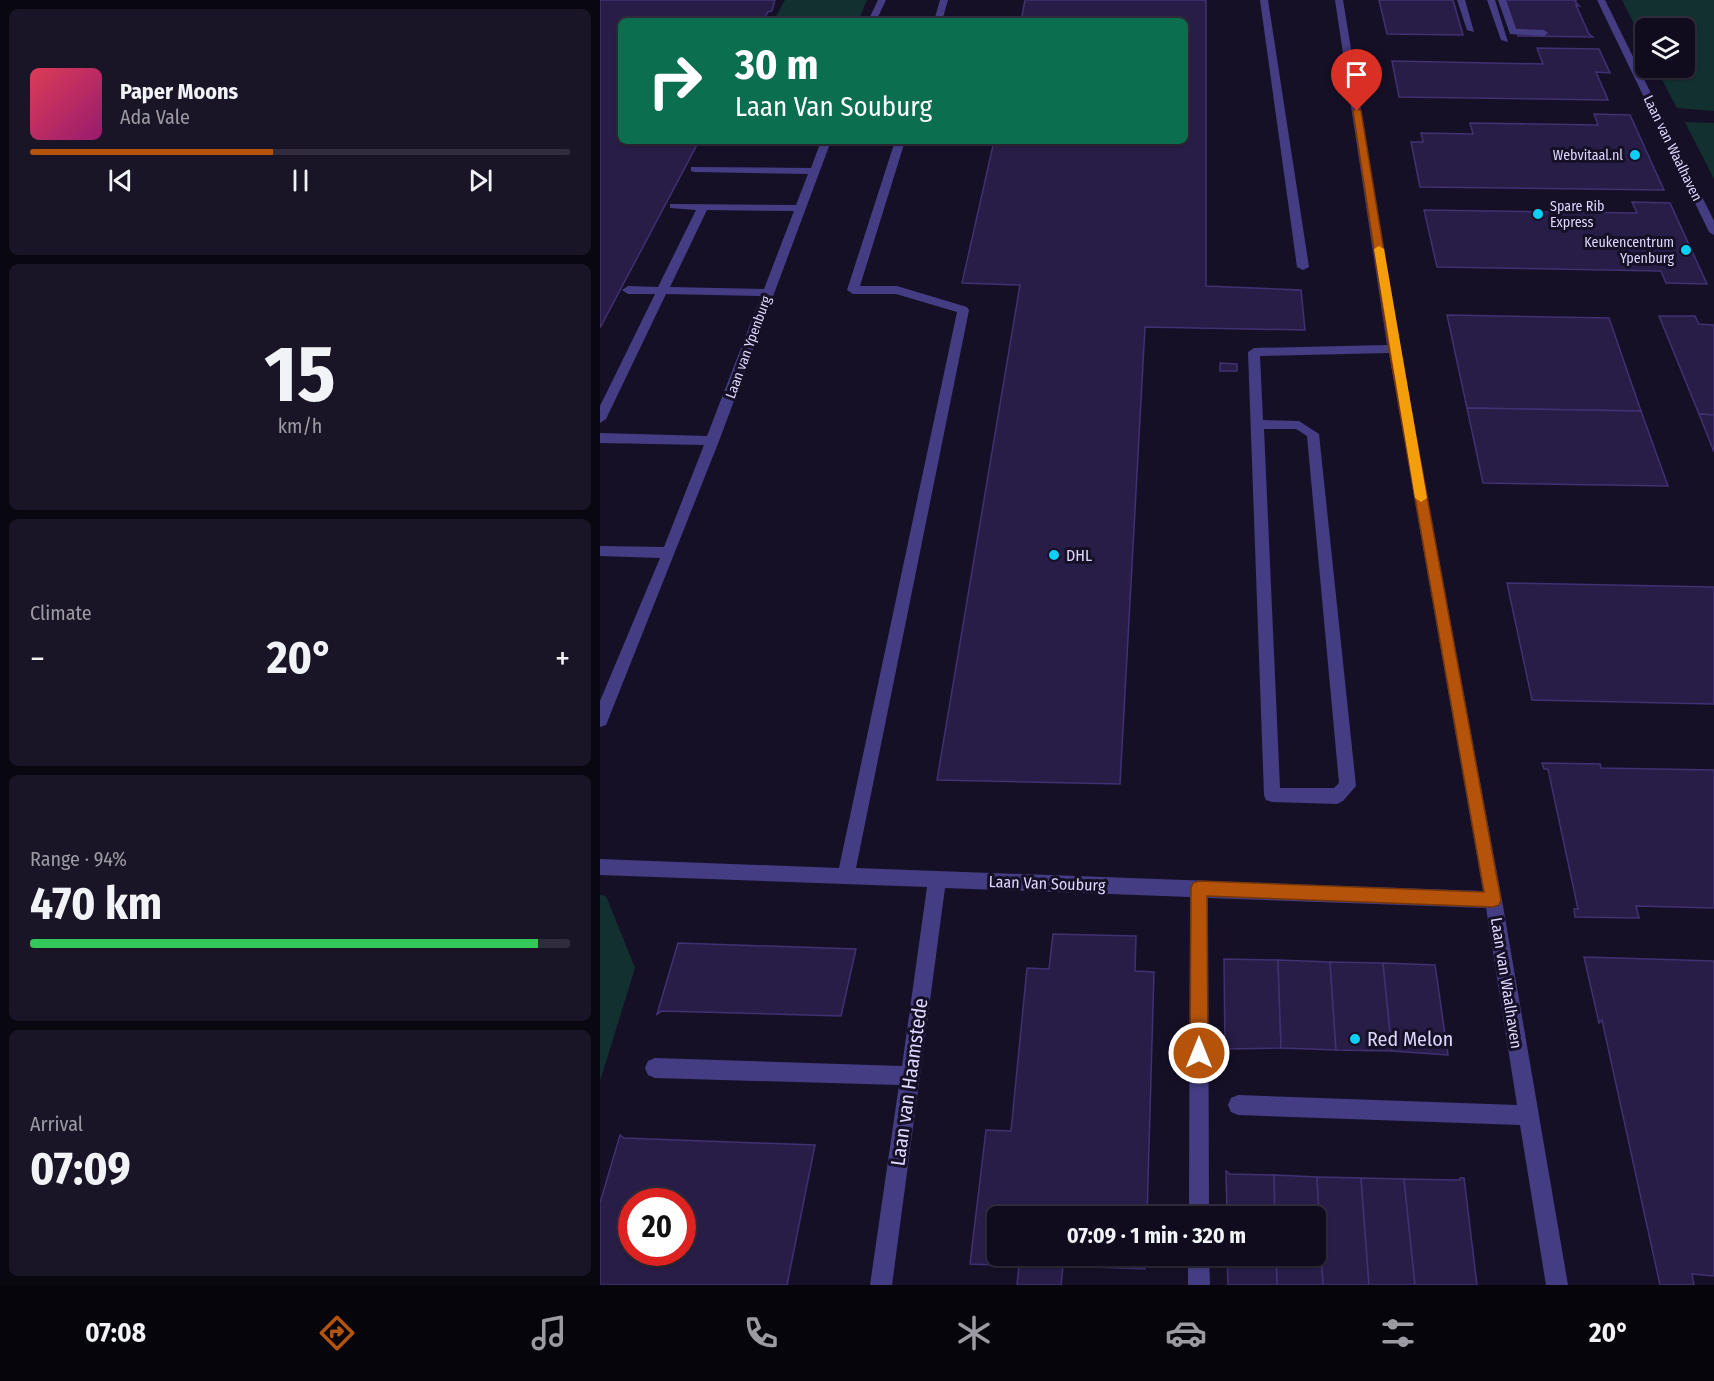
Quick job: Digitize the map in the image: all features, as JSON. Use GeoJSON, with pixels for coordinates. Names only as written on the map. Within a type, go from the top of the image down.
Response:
{"type":"FeatureCollection","features":[{"type":"Feature","properties":{"kind":"street"},"geometry":{"type":"LineString","coordinates":[[873,18],[882,0]]}},
{"type":"Feature","properties":{"kind":"street"},"geometry":{"type":"LineString","coordinates":[[939,18],[944,0]]}},
{"type":"Feature","properties":{"kind":"street"},"geometry":{"type":"LineString","coordinates":[[1264,0],[1303,267]]}},
{"type":"Feature","properties":{"kind":"street","name":"Laan van Waalhaven"},"geometry":{"type":"LineString","coordinates":[[1339,0],[1395,349],[1493,900],[1557,1285]]}},
{"type":"Feature","properties":{"kind":"street"},"geometry":{"type":"LineString","coordinates":[[1461,0],[1471,30]]}},
{"type":"Feature","properties":{"kind":"street"},"geometry":{"type":"LineString","coordinates":[[1491,0],[1505,40]]}},
{"type":"Feature","properties":{"kind":"street"},"geometry":{"type":"LineString","coordinates":[[1502,0],[1513,32],[1544,33]]}},
{"type":"Feature","properties":{"kind":"street","name":"Laan van Waalhaven"},"geometry":{"type":"LineString","coordinates":[[1601,0],[1714,232]]}},
{"type":"Feature","properties":{"kind":"street","name":"Laan van Ypenburg"},"geometry":{"type":"LineString","coordinates":[[600,720],[713,441],[825,144]]}},
{"type":"Feature","properties":{"kind":"street"},"geometry":{"type":"LineString","coordinates":[[846,876],[963,310],[897,290],[853,290],[899,144]]}},
{"type":"Feature","properties":{"kind":"street"},"geometry":{"type":"LineString","coordinates":[[695,168],[815,171]]}},
{"type":"Feature","properties":{"kind":"street"},"geometry":{"type":"LineString","coordinates":[[674,206],[800,208]]}},
{"type":"Feature","properties":{"kind":"street"},"geometry":{"type":"LineString","coordinates":[[600,419],[703,207]]}},
{"type":"Feature","properties":{"kind":"street"},"geometry":{"type":"LineString","coordinates":[[628,290],[768,293]]}},
{"type":"Feature","properties":{"kind":"street"},"geometry":{"type":"LineString","coordinates":[[1259,424],[1299,425],[1313,434],[1348,786],[1337,796],[1272,795],[1259,424],[1254,351],[1395,349]]}},
{"type":"Feature","properties":{"kind":"street"},"geometry":{"type":"LineString","coordinates":[[600,438],[713,441]]}},
{"type":"Feature","properties":{"kind":"street"},"geometry":{"type":"LineString","coordinates":[[600,551],[669,553]]}},
{"type":"Feature","properties":{"kind":"street","name":"Laan Van Souburg"},"geometry":{"type":"LineString","coordinates":[[601,867],[1493,900]]}},
{"type":"Feature","properties":{"kind":"street","name":"Laan van Haamstede"},"geometry":{"type":"LineString","coordinates":[[881,1285],[937,879]]}},
{"type":"Feature","properties":{"kind":"street"},"geometry":{"type":"LineString","coordinates":[[1199,888],[1199,1206]]}},
{"type":"Feature","properties":{"kind":"street"},"geometry":{"type":"LineString","coordinates":[[655,1068],[910,1076]]}},
{"type":"Feature","properties":{"kind":"street"},"geometry":{"type":"LineString","coordinates":[[1238,1105],[1529,1115]]}},
{"type":"Feature","properties":{"kind":"street"},"geometry":{"type":"LineString","coordinates":[[1199,1266],[1199,1285]]}},
{"type":"Feature","properties":{"kind":"green space"},"geometry":{"type":"Polygon","coordinates":[[[785,0],[867,0],[859,18],[775,18],[785,0]]]}},
{"type":"Feature","properties":{"kind":"green space"},"geometry":{"type":"Polygon","coordinates":[[[1622,0],[1714,0],[1714,111],[1677,108],[1661,78],[1695,78],[1695,18],[1635,18],[1635,26],[1622,0]]]}},
{"type":"Feature","properties":{"kind":"green space"},"geometry":{"type":"Polygon","coordinates":[[[1685,122],[1714,123],[1714,179],[1685,122]]]}},
{"type":"Feature","properties":{"kind":"green space"},"geometry":{"type":"Polygon","coordinates":[[[600,895],[606,896],[635,968],[600,1081],[600,895]]]}},
{"type":"Feature","properties":{"kind":"building"},"geometry":{"type":"Polygon","coordinates":[[[600,0],[775,0],[772,11],[768,12],[765,18],[618,18],[618,144],[697,144],[600,328],[600,0]]]}},
{"type":"Feature","properties":{"kind":"building","name":"DHL"},"geometry":{"type":"Polygon","coordinates":[[[1025,0],[1206,0],[1206,286],[1301,290],[1305,330],[1145,327],[1120,784],[937,780],[1020,285],[962,283],[993,144],[1188,144],[1188,18],[1022,18],[1025,0]]]}},
{"type":"Feature","properties":{"kind":"building"},"geometry":{"type":"Polygon","coordinates":[[[1379,0],[1453,0],[1463,35],[1387,34],[1379,0]]]}},
{"type":"Feature","properties":{"kind":"building"},"geometry":{"type":"Polygon","coordinates":[[[1505,0],[1574,0],[1579,6],[1576,5],[1589,34],[1593,37],[1518,36],[1505,0]]]}},
{"type":"Feature","properties":{"kind":"building"},"geometry":{"type":"Polygon","coordinates":[[[1537,48],[1599,49],[1610,73],[1596,72],[1608,100],[1399,97],[1392,61],[1543,64],[1537,48]]]}},
{"type":"Feature","properties":{"kind":"building"},"geometry":{"type":"Polygon","coordinates":[[[1594,114],[1630,115],[1664,190],[1420,187],[1411,142],[1423,142],[1421,133],[1473,134],[1470,123],[1598,125],[1594,114]]]}},
{"type":"Feature","properties":{"kind":"building"},"geometry":{"type":"Polygon","coordinates":[[[1632,202],[1670,203],[1707,284],[1666,283],[1661,271],[1437,267],[1424,210],[1637,213],[1632,202]]]}},
{"type":"Feature","properties":{"kind":"building"},"geometry":{"type":"Polygon","coordinates":[[[1447,315],[1609,318],[1641,411],[1467,408],[1447,315]]]}},
{"type":"Feature","properties":{"kind":"building"},"geometry":{"type":"Polygon","coordinates":[[[1659,316],[1695,316],[1699,324],[1714,325],[1714,415],[1699,414],[1659,316]]]}},
{"type":"Feature","properties":{"kind":"building"},"geometry":{"type":"Polygon","coordinates":[[[1220,363],[1237,364],[1237,371],[1220,371],[1220,363]]]}},
{"type":"Feature","properties":{"kind":"building"},"geometry":{"type":"Polygon","coordinates":[[[1467,408],[1641,411],[1668,486],[1483,483],[1467,408]]]}},
{"type":"Feature","properties":{"kind":"building"},"geometry":{"type":"Polygon","coordinates":[[[1699,414],[1714,415],[1714,452],[1699,414]]]}},
{"type":"Feature","properties":{"kind":"building"},"geometry":{"type":"Polygon","coordinates":[[[1507,583],[1714,587],[1714,704],[1532,700],[1507,583]]]}},
{"type":"Feature","properties":{"kind":"building"},"geometry":{"type":"Polygon","coordinates":[[[1542,763],[1600,764],[1601,768],[1714,770],[1714,908],[1636,906],[1639,918],[1575,917],[1574,909],[1578,909],[1548,769],[1544,769],[1542,763]]]}},
{"type":"Feature","properties":{"kind":"building"},"geometry":{"type":"Polygon","coordinates":[[[1053,934],[1136,936],[1135,971],[1154,972],[1147,1206],[987,1206],[987,1265],[970,1264],[986,1130],[1011,1131],[1027,968],[1049,969],[1053,934]]]}},
{"type":"Feature","properties":{"kind":"building"},"geometry":{"type":"Polygon","coordinates":[[[678,943],[856,949],[841,1016],[662,1011],[657,1014],[678,943]]]}},
{"type":"Feature","properties":{"kind":"building"},"geometry":{"type":"Polygon","coordinates":[[[1584,957],[1714,961],[1714,1276],[1692,1274],[1694,1285],[1660,1285],[1602,1020],[1599,1023],[1584,957]]]}},
{"type":"Feature","properties":{"kind":"building"},"geometry":{"type":"Polygon","coordinates":[[[1224,959],[1278,960],[1281,1048],[1225,1049],[1224,959]]]}},
{"type":"Feature","properties":{"kind":"building"},"geometry":{"type":"Polygon","coordinates":[[[1278,960],[1330,962],[1336,1050],[1281,1048],[1278,960]]]}},
{"type":"Feature","properties":{"kind":"building"},"geometry":{"type":"Polygon","coordinates":[[[1330,962],[1383,963],[1392,1051],[1336,1050],[1330,962]]]}},
{"type":"Feature","properties":{"kind":"building"},"geometry":{"type":"Polygon","coordinates":[[[1383,963],[1435,965],[1448,1055],[1392,1051],[1383,963]]]}},
{"type":"Feature","properties":{"kind":"building"},"geometry":{"type":"Polygon","coordinates":[[[620,1135],[624,1138],[815,1145],[787,1285],[600,1285],[600,1203],[620,1135]]]}},
{"type":"Feature","properties":{"kind":"building"},"geometry":{"type":"Polygon","coordinates":[[[1226,1171],[1230,1174],[1274,1175],[1275,1206],[1227,1206],[1226,1171]]]}},
{"type":"Feature","properties":{"kind":"building"},"geometry":{"type":"Polygon","coordinates":[[[1274,1175],[1317,1177],[1319,1206],[1275,1206],[1274,1175]]]}},
{"type":"Feature","properties":{"kind":"building"},"geometry":{"type":"Polygon","coordinates":[[[1317,1177],[1361,1178],[1369,1285],[1323,1285],[1322,1266],[1326,1266],[1326,1206],[1319,1206],[1317,1177]]]}},
{"type":"Feature","properties":{"kind":"building"},"geometry":{"type":"Polygon","coordinates":[[[1361,1178],[1404,1179],[1415,1285],[1369,1285],[1361,1178]]]}},
{"type":"Feature","properties":{"kind":"building"},"geometry":{"type":"Polygon","coordinates":[[[1464,1178],[1477,1285],[1415,1285],[1404,1179],[1460,1180],[1464,1178]]]}},
{"type":"Feature","properties":{"kind":"building"},"geometry":{"type":"Polygon","coordinates":[[[1019,1266],[1063,1266],[1061,1285],[1017,1285],[1019,1266]]]}},
{"type":"Feature","properties":{"kind":"building"},"geometry":{"type":"Polygon","coordinates":[[[1063,1266],[1145,1266],[1145,1269],[1063,1266]]]}},
{"type":"Feature","properties":{"kind":"building"},"geometry":{"type":"Polygon","coordinates":[[[1227,1266],[1276,1266],[1277,1285],[1228,1285],[1227,1266]]]}},
{"type":"Feature","properties":{"kind":"building"},"geometry":{"type":"Polygon","coordinates":[[[1276,1266],[1322,1266],[1323,1285],[1277,1285],[1276,1266]]]}},
{"type":"Feature","properties":{"kind":"slow traffic"},"geometry":{"type":"LineString","coordinates":[[1379,249],[1421,498]]}},
{"type":"Feature","properties":{"kind":"place","name":"Webvitaal.nl"},"geometry":{"type":"Point","coordinates":[1635,155]}},
{"type":"Feature","properties":{"kind":"place","name":"Spare Rib Express"},"geometry":{"type":"Point","coordinates":[1538,214]}},
{"type":"Feature","properties":{"kind":"place","name":"Keukencentrum Ypenburg"},"geometry":{"type":"Point","coordinates":[1686,250]}},
{"type":"Feature","properties":{"kind":"place","name":"DHL"},"geometry":{"type":"Point","coordinates":[1054,555]}},
{"type":"Feature","properties":{"kind":"place","name":"Red Melon"},"geometry":{"type":"Point","coordinates":[1355,1039]}},
{"type":"Feature","properties":{"kind":"route"},"geometry":{"type":"LineString","coordinates":[[1199,1053],[1199,888],[1493,900],[1395,349],[1357,111]]}}]}
